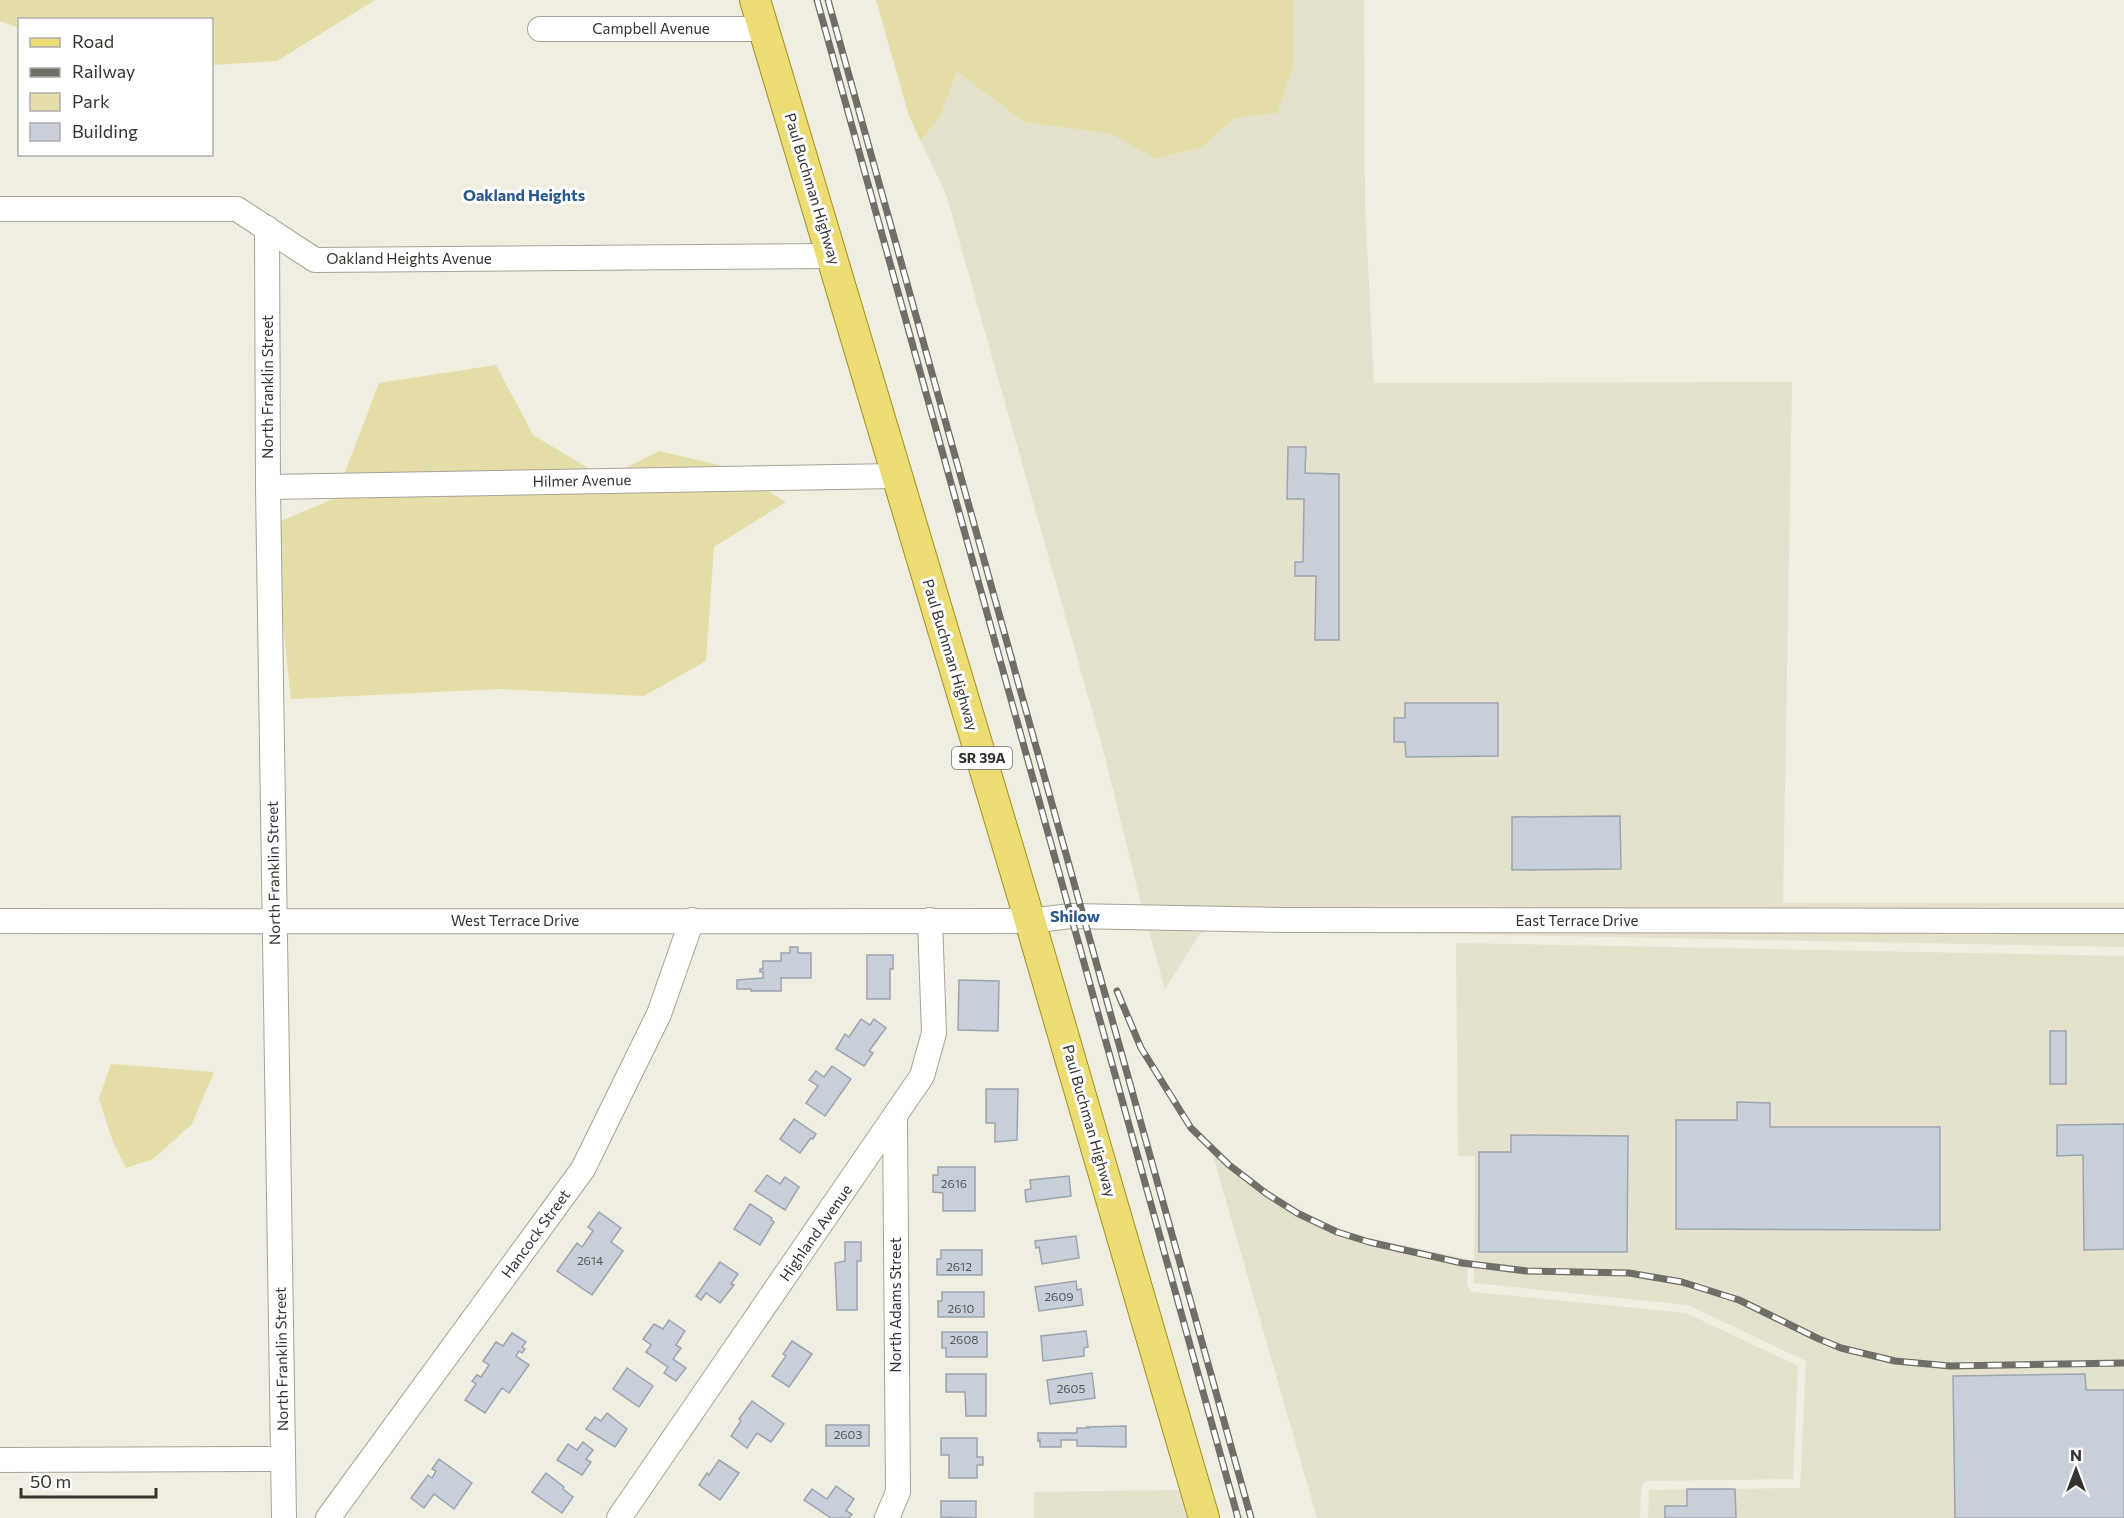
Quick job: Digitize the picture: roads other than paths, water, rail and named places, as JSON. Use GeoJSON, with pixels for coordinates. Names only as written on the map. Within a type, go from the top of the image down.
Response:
{"type":"FeatureCollection","features":[{"type":"Feature","properties":{"kind":"main road","name":"Paul Buchman Highway"},"geometry":{"type":"LineString","coordinates":[[755,0],[1030,921],[1204,1518]]}},
{"type":"Feature","properties":{"kind":"street","name":"Campbell Avenue"},"geometry":{"type":"LineString","coordinates":[[540,29],[762,29]]}},
{"type":"Feature","properties":{"kind":"street","name":"Oakland Heights Avenue"},"geometry":{"type":"LineString","coordinates":[[0,209],[237,209],[315,260],[832,256]]}},
{"type":"Feature","properties":{"kind":"street","name":"North Franklin Street"},"geometry":{"type":"LineString","coordinates":[[267,228],[268,487],[284,1518]]}},
{"type":"Feature","properties":{"kind":"street","name":"Hilmer Avenue"},"geometry":{"type":"LineString","coordinates":[[268,487],[897,476]]}},
{"type":"Feature","properties":{"kind":"street","name":"East Terrace Drive"},"geometry":{"type":"LineString","coordinates":[[1030,921],[1070,916],[1282,920],[2124,921]]}},
{"type":"Feature","properties":{"kind":"street","name":"West Terrace Drive"},"geometry":{"type":"LineString","coordinates":[[0,921],[275,923],[692,920],[1030,921]]}},
{"type":"Feature","properties":{"kind":"street","name":"Hancock Street"},"geometry":{"type":"LineString","coordinates":[[328,1518],[583,1169],[658,1014],[692,920]]}},
{"type":"Feature","properties":{"kind":"street","name":"Highland Avenue"},"geometry":{"type":"LineString","coordinates":[[619,1518],[922,1076],[934,1033],[930,920]]}},
{"type":"Feature","properties":{"kind":"street","name":"North Adams Street"},"geometry":{"type":"LineString","coordinates":[[887,1518],[898,1492],[895,1118]]}},
{"type":"Feature","properties":{"kind":"street"},"geometry":{"type":"LineString","coordinates":[[0,1460],[283,1459]]}},
{"type":"Feature","properties":{"kind":"railway"},"geometry":{"type":"LineString","coordinates":[[817,0],[1238,1518]]}},
{"type":"Feature","properties":{"kind":"railway"},"geometry":{"type":"LineString","coordinates":[[828,0],[1251,1518]]}},
{"type":"Feature","properties":{"kind":"railway"},"geometry":{"type":"LineString","coordinates":[[1117,991],[1141,1048],[1191,1128],[1229,1165],[1267,1194],[1297,1213],[1337,1232],[1369,1242],[1462,1263],[1527,1271],[1629,1273],[1682,1282],[1739,1300],[1841,1348],[1895,1361],[1950,1366],[2124,1363]]}},
{"type":"Feature","properties":{"kind":"district","name":"Oakland Heights"},"geometry":{"type":"Point","coordinates":[524,195]}},
{"type":"Feature","properties":{"kind":"district","name":"Shilow"},"geometry":{"type":"Point","coordinates":[1075,916]}}]}
